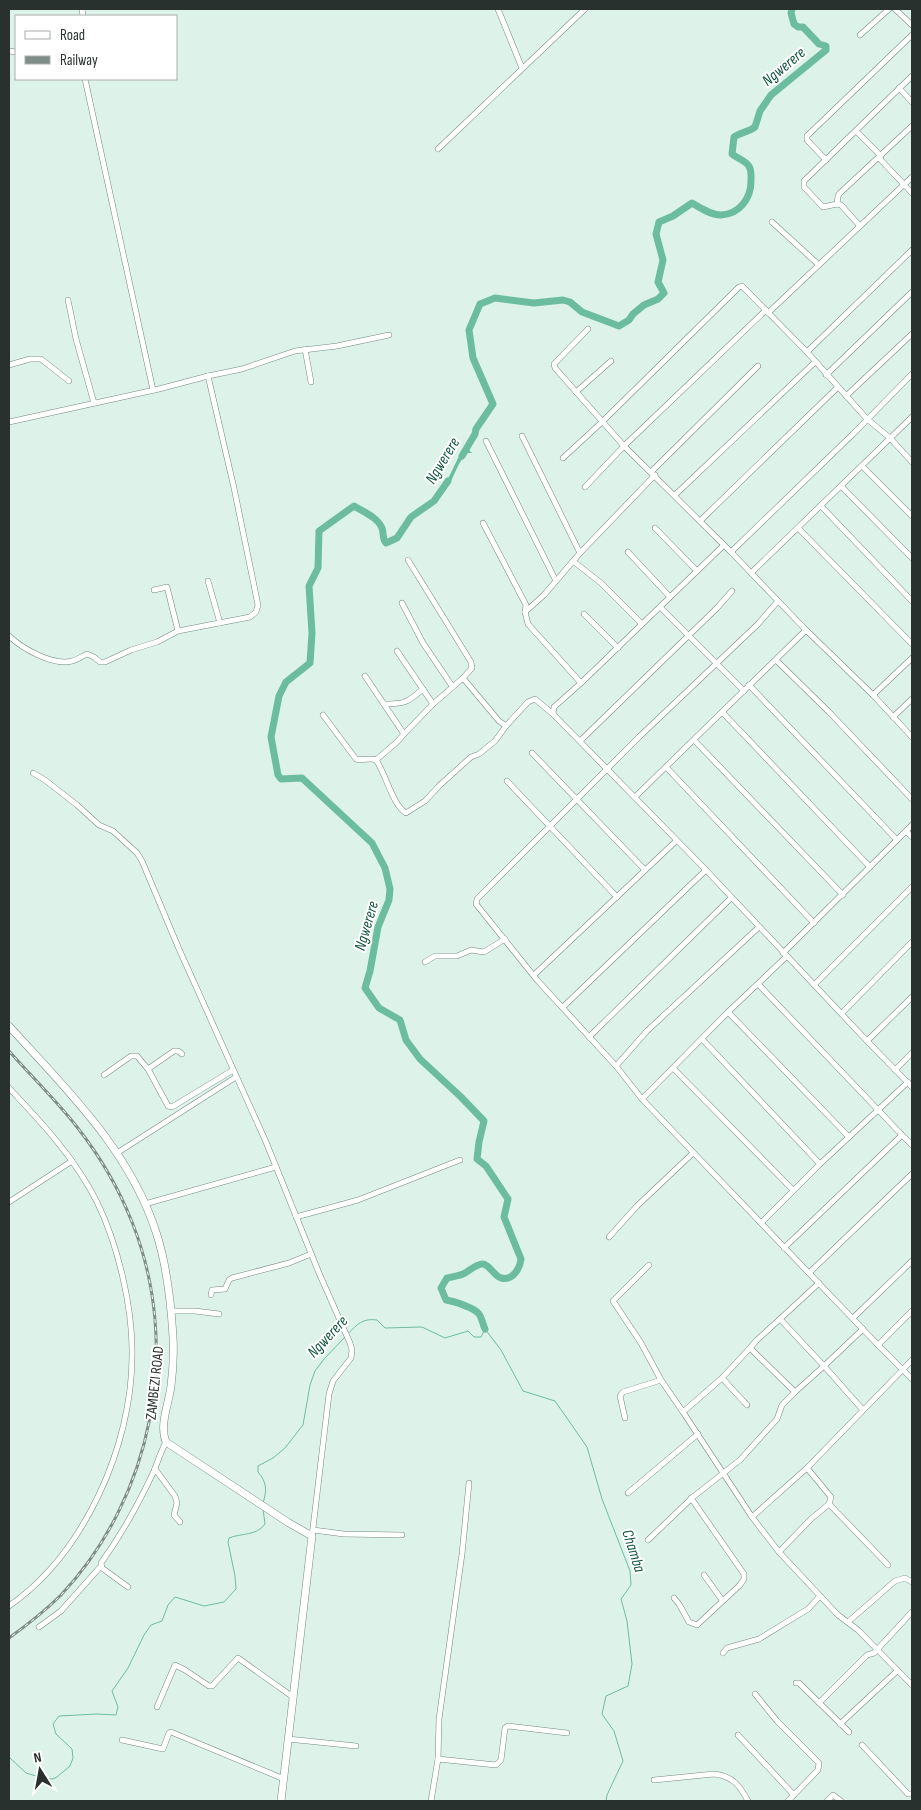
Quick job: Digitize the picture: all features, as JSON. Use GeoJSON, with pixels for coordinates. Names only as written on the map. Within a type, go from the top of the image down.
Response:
{"type":"FeatureCollection","features":[{"type":"Feature","properties":{"kind":"main road","name":"ZAMBEZI ROAD"},"geometry":{"type":"LineString","coordinates":[[9,1026],[93,1119],[126,1168],[145,1204],[157,1236],[171,1311],[173,1358],[171,1387],[162,1434],[166,1442],[263,1506],[313,1533]]}},
{"type":"Feature","properties":{"kind":"main road"},"geometry":{"type":"LineString","coordinates":[[281,1801],[313,1533]]}},
{"type":"Feature","properties":{"kind":"street"},"geometry":{"type":"LineString","coordinates":[[498,9],[522,68]]}},
{"type":"Feature","properties":{"kind":"street"},"geometry":{"type":"LineString","coordinates":[[438,149],[585,9]]}},
{"type":"Feature","properties":{"kind":"street"},"geometry":{"type":"LineString","coordinates":[[860,35],[889,9]]}},
{"type":"Feature","properties":{"kind":"street"},"geometry":{"type":"LineString","coordinates":[[895,9],[911,21]]}},
{"type":"Feature","properties":{"kind":"street"},"geometry":{"type":"LineString","coordinates":[[826,160],[807,140],[807,136],[912,35]]}},
{"type":"Feature","properties":{"kind":"street"},"geometry":{"type":"LineString","coordinates":[[860,225],[841,205],[823,207],[803,184],[912,76]]}},
{"type":"Feature","properties":{"kind":"street"},"geometry":{"type":"LineString","coordinates":[[85,80],[153,390]]}},
{"type":"Feature","properties":{"kind":"street"},"geometry":{"type":"LineString","coordinates":[[899,88],[912,102]]}},
{"type":"Feature","properties":{"kind":"street"},"geometry":{"type":"LineString","coordinates":[[837,204],[840,193],[912,126]]}},
{"type":"Feature","properties":{"kind":"street"},"geometry":{"type":"LineString","coordinates":[[856,131],[912,193]]}},
{"type":"Feature","properties":{"kind":"street"},"geometry":{"type":"LineString","coordinates":[[585,487],[624,446],[912,177]]}},
{"type":"Feature","properties":{"kind":"street"},"geometry":{"type":"LineString","coordinates":[[772,222],[819,265]]}},
{"type":"Feature","properties":{"kind":"street"},"geometry":{"type":"LineString","coordinates":[[807,352],[912,250]]}},
{"type":"Feature","properties":{"kind":"street"},"geometry":{"type":"LineString","coordinates":[[563,458],[739,287],[744,288],[807,352],[867,419],[890,438],[912,462]]}},
{"type":"Feature","properties":{"kind":"street"},"geometry":{"type":"LineString","coordinates":[[826,375],[912,292]]}},
{"type":"Feature","properties":{"kind":"street"},"geometry":{"type":"LineString","coordinates":[[68,300],[76,339],[94,403]]}},
{"type":"Feature","properties":{"kind":"street"},"geometry":{"type":"LineString","coordinates":[[588,329],[554,364],[555,368],[624,446],[873,695],[912,737]]}},
{"type":"Feature","properties":{"kind":"street"},"geometry":{"type":"LineString","coordinates":[[9,422],[242,369],[296,351],[337,346],[389,334]]}},
{"type":"Feature","properties":{"kind":"street"},"geometry":{"type":"LineString","coordinates":[[846,396],[912,334]]}},
{"type":"Feature","properties":{"kind":"street"},"geometry":{"type":"LineString","coordinates":[[306,349],[311,382]]}},
{"type":"Feature","properties":{"kind":"street"},"geometry":{"type":"LineString","coordinates":[[9,365],[41,358],[69,381]]}},
{"type":"Feature","properties":{"kind":"street"},"geometry":{"type":"LineString","coordinates":[[576,392],[611,362]]}},
{"type":"Feature","properties":{"kind":"street"},"geometry":{"type":"LineString","coordinates":[[675,495],[815,362]]}},
{"type":"Feature","properties":{"kind":"street"},"geometry":{"type":"LineString","coordinates":[[525,612],[544,595],[580,552],[758,366]]}},
{"type":"Feature","properties":{"kind":"street"},"geometry":{"type":"LineString","coordinates":[[731,552],[912,374]]}},
{"type":"Feature","properties":{"kind":"street"},"geometry":{"type":"LineString","coordinates":[[9,636],[38,655],[56,660],[67,662],[87,654],[94,656],[100,662],[105,662],[131,650],[157,642],[178,631],[250,618],[256,612],[258,605],[236,494],[208,376]]}},
{"type":"Feature","properties":{"kind":"street"},"geometry":{"type":"LineString","coordinates":[[700,521],[838,387]]}},
{"type":"Feature","properties":{"kind":"street"},"geometry":{"type":"LineString","coordinates":[[751,573],[911,419]]}},
{"type":"Feature","properties":{"kind":"street"},"geometry":{"type":"LineString","coordinates":[[522,436],[580,552]]}},
{"type":"Feature","properties":{"kind":"street"},"geometry":{"type":"LineString","coordinates":[[486,442],[556,581]]}},
{"type":"Feature","properties":{"kind":"street"},"geometry":{"type":"LineString","coordinates":[[862,466],[912,516]]}},
{"type":"Feature","properties":{"kind":"street"},"geometry":{"type":"LineString","coordinates":[[841,486],[912,558]]}},
{"type":"Feature","properties":{"kind":"street"},"geometry":{"type":"LineString","coordinates":[[820,506],[912,600]]}},
{"type":"Feature","properties":{"kind":"street"},"geometry":{"type":"LineString","coordinates":[[483,523],[526,605],[525,612],[528,624],[581,683]]}},
{"type":"Feature","properties":{"kind":"street"},"geometry":{"type":"LineString","coordinates":[[655,528],[697,571]]}},
{"type":"Feature","properties":{"kind":"street"},"geometry":{"type":"LineString","coordinates":[[798,528],[912,644]]}},
{"type":"Feature","properties":{"kind":"street"},"geometry":{"type":"LineString","coordinates":[[552,714],[554,707],[724,545]]}},
{"type":"Feature","properties":{"kind":"street"},"geometry":{"type":"LineString","coordinates":[[628,552],[670,597]]}},
{"type":"Feature","properties":{"kind":"street"},"geometry":{"type":"LineString","coordinates":[[323,715],[356,759],[376,760],[397,742],[433,704],[472,668],[471,662],[408,560]]}},
{"type":"Feature","properties":{"kind":"street"},"geometry":{"type":"LineString","coordinates":[[573,561],[601,583],[642,624]]}},
{"type":"Feature","properties":{"kind":"street"},"geometry":{"type":"LineString","coordinates":[[208,581],[220,623]]}},
{"type":"Feature","properties":{"kind":"street"},"geometry":{"type":"LineString","coordinates":[[154,590],[168,587],[178,631]]}},
{"type":"Feature","properties":{"kind":"street"},"geometry":{"type":"LineString","coordinates":[[580,741],[732,591]]}},
{"type":"Feature","properties":{"kind":"street"},"geometry":{"type":"LineString","coordinates":[[778,601],[758,624],[639,737],[477,899],[478,906],[537,980],[616,1066],[642,1099],[912,1379]]}},
{"type":"Feature","properties":{"kind":"street"},"geometry":{"type":"LineString","coordinates":[[402,603],[423,643],[452,686]]}},
{"type":"Feature","properties":{"kind":"street"},"geometry":{"type":"LineString","coordinates":[[660,606],[744,691]]}},
{"type":"Feature","properties":{"kind":"street"},"geometry":{"type":"LineString","coordinates":[[584,614],[618,648]]}},
{"type":"Feature","properties":{"kind":"street"},"geometry":{"type":"LineString","coordinates":[[635,797],[806,630]]}},
{"type":"Feature","properties":{"kind":"street"},"geometry":{"type":"LineString","coordinates":[[397,651],[433,704]]}},
{"type":"Feature","properties":{"kind":"street"},"geometry":{"type":"LineString","coordinates":[[873,695],[912,658]]}},
{"type":"Feature","properties":{"kind":"street"},"geometry":{"type":"LineString","coordinates":[[776,660],[829,712],[912,799]]}},
{"type":"Feature","properties":{"kind":"street"},"geometry":{"type":"LineString","coordinates":[[365,676],[404,734]]}},
{"type":"Feature","properties":{"kind":"street"},"geometry":{"type":"LineString","coordinates":[[463,678],[499,721],[506,726]]}},
{"type":"Feature","properties":{"kind":"street"},"geometry":{"type":"LineString","coordinates":[[749,686],[898,840]]}},
{"type":"Feature","properties":{"kind":"street"},"geometry":{"type":"LineString","coordinates":[[384,704],[403,704],[423,690]]}},
{"type":"Feature","properties":{"kind":"street"},"geometry":{"type":"LineString","coordinates":[[376,760],[403,811],[406,813],[425,801],[471,757],[479,754],[495,741],[528,702],[535,698],[580,741],[706,870],[912,1087]]}},
{"type":"Feature","properties":{"kind":"street"},"geometry":{"type":"LineString","coordinates":[[894,717],[912,699]]}},
{"type":"Feature","properties":{"kind":"street"},"geometry":{"type":"LineString","coordinates":[[723,712],[870,867]]}},
{"type":"Feature","properties":{"kind":"street"},"geometry":{"type":"LineString","coordinates":[[694,740],[842,894]]}},
{"type":"Feature","properties":{"kind":"street"},"geometry":{"type":"LineString","coordinates":[[532,753],[645,870]]}},
{"type":"Feature","properties":{"kind":"street"},"geometry":{"type":"LineString","coordinates":[[666,767],[814,923]]}},
{"type":"Feature","properties":{"kind":"street"},"geometry":{"type":"LineString","coordinates":[[33,773],[45,780],[100,825],[113,831],[137,853],[276,1167],[350,1343],[352,1350],[351,1358],[333,1381],[329,1394],[313,1533],[402,1535]]}},
{"type":"Feature","properties":{"kind":"street"},"geometry":{"type":"LineString","coordinates":[[507,781],[617,897]]}},
{"type":"Feature","properties":{"kind":"street"},"geometry":{"type":"LineString","coordinates":[[642,1099],[758,984],[842,894],[912,825]]}},
{"type":"Feature","properties":{"kind":"street"},"geometry":{"type":"LineString","coordinates":[[906,831],[912,837]]}},
{"type":"Feature","properties":{"kind":"street"},"geometry":{"type":"LineString","coordinates":[[534,975],[676,841]]}},
{"type":"Feature","properties":{"kind":"street"},"geometry":{"type":"LineString","coordinates":[[563,1007],[706,870]]}},
{"type":"Feature","properties":{"kind":"street"},"geometry":{"type":"LineString","coordinates":[[814,985],[912,887]]}},
{"type":"Feature","properties":{"kind":"street"},"geometry":{"type":"LineString","coordinates":[[589,1037],[731,898]]}},
{"type":"Feature","properties":{"kind":"street"},"geometry":{"type":"LineString","coordinates":[[616,1066],[647,1032],[759,927]]}},
{"type":"Feature","properties":{"kind":"street"},"geometry":{"type":"LineString","coordinates":[[425,962],[435,956],[457,956],[471,950],[484,952],[505,939]]}},
{"type":"Feature","properties":{"kind":"street"},"geometry":{"type":"LineString","coordinates":[[842,1013],[912,942]]}},
{"type":"Feature","properties":{"kind":"street"},"geometry":{"type":"LineString","coordinates":[[758,984],[912,1145]]}},
{"type":"Feature","properties":{"kind":"street"},"geometry":{"type":"LineString","coordinates":[[867,1041],[912,997]]}},
{"type":"Feature","properties":{"kind":"street"},"geometry":{"type":"LineString","coordinates":[[728,1012],[849,1137]]}},
{"type":"Feature","properties":{"kind":"street"},"geometry":{"type":"LineString","coordinates":[[702,1039],[820,1164]]}},
{"type":"Feature","properties":{"kind":"street"},"geometry":{"type":"LineString","coordinates":[[148,1069],[174,1051],[178,1050],[182,1054]]}},
{"type":"Feature","properties":{"kind":"street"},"geometry":{"type":"LineString","coordinates":[[895,1070],[912,1054]]}},
{"type":"Feature","properties":{"kind":"street"},"geometry":{"type":"LineString","coordinates":[[104,1075],[133,1055],[137,1056],[148,1069],[168,1106],[172,1107],[233,1070]]}},
{"type":"Feature","properties":{"kind":"street"},"geometry":{"type":"LineString","coordinates":[[673,1068],[793,1190]]}},
{"type":"Feature","properties":{"kind":"street"},"geometry":{"type":"LineString","coordinates":[[116,1154],[236,1077]]}},
{"type":"Feature","properties":{"kind":"street"},"geometry":{"type":"LineString","coordinates":[[761,1224],[793,1190],[908,1082]]}},
{"type":"Feature","properties":{"kind":"street"},"geometry":{"type":"LineString","coordinates":[[9,1088],[60,1144],[87,1183],[103,1215],[124,1284],[129,1312],[132,1355],[128,1405],[120,1436],[107,1474],[82,1526],[47,1573],[31,1589],[9,1606]]}},
{"type":"Feature","properties":{"kind":"street"},"geometry":{"type":"LineString","coordinates":[[784,1248],[902,1134]]}},
{"type":"Feature","properties":{"kind":"street"},"geometry":{"type":"LineString","coordinates":[[609,1237],[637,1206],[694,1152]]}},
{"type":"Feature","properties":{"kind":"street"},"geometry":{"type":"LineString","coordinates":[[296,1217],[358,1200],[460,1160]]}},
{"type":"Feature","properties":{"kind":"street"},"geometry":{"type":"LineString","coordinates":[[9,1202],[72,1161]]}},
{"type":"Feature","properties":{"kind":"street"},"geometry":{"type":"LineString","coordinates":[[145,1204],[276,1167]]}},
{"type":"Feature","properties":{"kind":"street"},"geometry":{"type":"LineString","coordinates":[[809,1273],[912,1174]]}},
{"type":"Feature","properties":{"kind":"street"},"geometry":{"type":"LineString","coordinates":[[211,1295],[212,1290],[225,1289],[228,1280],[232,1278],[289,1263],[311,1254]]}},
{"type":"Feature","properties":{"kind":"street"},"geometry":{"type":"LineString","coordinates":[[853,1318],[912,1261]]}},
{"type":"Feature","properties":{"kind":"street"},"geometry":{"type":"LineString","coordinates":[[649,1265],[612,1301],[641,1343],[661,1380],[752,1517],[779,1552],[820,1596],[876,1648],[896,1671],[912,1685]]}},
{"type":"Feature","properties":{"kind":"street"},"geometry":{"type":"LineString","coordinates":[[683,1412],[722,1378],[757,1340],[819,1284]]}},
{"type":"Feature","properties":{"kind":"street"},"geometry":{"type":"LineString","coordinates":[[171,1311],[195,1311],[218,1314]]}},
{"type":"Feature","properties":{"kind":"street"},"geometry":{"type":"LineString","coordinates":[[878,1345],[912,1311]]}},
{"type":"Feature","properties":{"kind":"street"},"geometry":{"type":"LineString","coordinates":[[780,1319],[863,1410]]}},
{"type":"Feature","properties":{"kind":"street"},"geometry":{"type":"LineString","coordinates":[[648,1540],[691,1498],[740,1460],[777,1419],[782,1405],[863,1329]]}},
{"type":"Feature","properties":{"kind":"street"},"geometry":{"type":"LineString","coordinates":[[750,1348],[795,1392]]}},
{"type":"Feature","properties":{"kind":"street"},"geometry":{"type":"LineString","coordinates":[[752,1517],[808,1468],[912,1360]]}},
{"type":"Feature","properties":{"kind":"street"},"geometry":{"type":"LineString","coordinates":[[722,1378],[747,1405]]}},
{"type":"Feature","properties":{"kind":"street"},"geometry":{"type":"LineString","coordinates":[[625,1418],[621,1394],[661,1380]]}},
{"type":"Feature","properties":{"kind":"street"},"geometry":{"type":"LineString","coordinates":[[628,1493],[698,1434]]}},
{"type":"Feature","properties":{"kind":"street"},"geometry":{"type":"LineString","coordinates":[[39,1627],[61,1611],[101,1566],[120,1536],[155,1469],[166,1442]]}},
{"type":"Feature","properties":{"kind":"street"},"geometry":{"type":"LineString","coordinates":[[779,1552],[810,1519],[829,1504],[831,1497],[808,1468]]}},
{"type":"Feature","properties":{"kind":"street"},"geometry":{"type":"LineString","coordinates":[[155,1469],[175,1496],[177,1503],[174,1515],[180,1522]]}},
{"type":"Feature","properties":{"kind":"street"},"geometry":{"type":"LineString","coordinates":[[431,1801],[438,1759],[439,1719],[462,1554],[469,1483]]}},
{"type":"Feature","properties":{"kind":"street"},"geometry":{"type":"LineString","coordinates":[[674,1598],[681,1606],[686,1619],[695,1625],[699,1624],[744,1579],[744,1574],[691,1498]]}},
{"type":"Feature","properties":{"kind":"street"},"geometry":{"type":"LineString","coordinates":[[829,1504],[888,1565]]}},
{"type":"Feature","properties":{"kind":"street"},"geometry":{"type":"LineString","coordinates":[[101,1566],[112,1577],[128,1587]]}},
{"type":"Feature","properties":{"kind":"street"},"geometry":{"type":"LineString","coordinates":[[704,1575],[722,1600]]}},
{"type":"Feature","properties":{"kind":"street"},"geometry":{"type":"LineString","coordinates":[[848,1622],[895,1581],[906,1578],[912,1582]]}},
{"type":"Feature","properties":{"kind":"street"},"geometry":{"type":"LineString","coordinates":[[723,1653],[727,1648],[759,1638],[808,1609],[820,1596]]}},
{"type":"Feature","properties":{"kind":"street"},"geometry":{"type":"LineString","coordinates":[[819,1704],[861,1661],[869,1654],[874,1653],[876,1648],[912,1612]]}},
{"type":"Feature","properties":{"kind":"street"},"geometry":{"type":"LineString","coordinates":[[157,1707],[175,1665],[212,1686],[238,1658],[293,1697]]}},
{"type":"Feature","properties":{"kind":"street"},"geometry":{"type":"LineString","coordinates":[[840,1724],[896,1671]]}},
{"type":"Feature","properties":{"kind":"street"},"geometry":{"type":"LineString","coordinates":[[796,1682],[849,1732]]}},
{"type":"Feature","properties":{"kind":"street"},"geometry":{"type":"LineString","coordinates":[[755,1694],[777,1721],[819,1763],[818,1770],[788,1801]]}},
{"type":"Feature","properties":{"kind":"street"},"geometry":{"type":"LineString","coordinates":[[438,1759],[496,1765],[501,1760],[505,1728],[508,1726],[567,1733]]}},
{"type":"Feature","properties":{"kind":"street"},"geometry":{"type":"LineString","coordinates":[[122,1740],[163,1750],[171,1732],[284,1779]]}},
{"type":"Feature","properties":{"kind":"street"},"geometry":{"type":"LineString","coordinates":[[738,1735],[794,1795]]}},
{"type":"Feature","properties":{"kind":"street"},"geometry":{"type":"LineString","coordinates":[[288,1739],[356,1746]]}},
{"type":"Feature","properties":{"kind":"street"},"geometry":{"type":"LineString","coordinates":[[862,1745],[876,1758],[900,1787],[908,1794],[912,1794]]}},
{"type":"Feature","properties":{"kind":"street"},"geometry":{"type":"LineString","coordinates":[[654,1780],[714,1774],[722,1775],[737,1783],[748,1801]]}},
{"type":"Feature","properties":{"kind":"street"},"geometry":{"type":"LineString","coordinates":[[827,1801],[833,1795],[841,1801]]}},
{"type":"Feature","properties":{"kind":"shaded area"},"geometry":{"type":"Polygon","coordinates":[[[463,448],[472,453],[466,453],[451,481],[434,501],[444,487],[463,448]]]}},
{"type":"Feature","properties":{"kind":"waterway","name":"Ngwerere"},"geometry":{"type":"LineString","coordinates":[[462,456],[476,429],[493,404],[473,358],[469,330],[480,304],[495,298],[534,303],[563,300],[570,302],[582,312],[619,326],[629,320],[644,305],[658,299],[664,293],[658,282],[663,260],[656,234],[659,222],[673,216],[692,203],[710,213],[721,215],[734,212],[747,199],[751,173],[747,164],[732,154],[734,137],[755,127],[760,111],[771,95],[826,50],[826,46],[819,44],[803,27],[798,27],[794,24],[791,13],[792,9]]}},
{"type":"Feature","properties":{"kind":"waterway","name":"Ngwerere"},"geometry":{"type":"LineString","coordinates":[[448,481],[434,501],[411,517],[397,538],[386,543],[380,524],[370,515],[354,506],[319,531],[318,568],[309,586],[312,633],[310,663],[286,682],[279,696],[271,737],[278,775],[281,779],[302,778],[372,843],[385,868],[390,889],[389,900],[378,927],[365,988],[379,1008],[400,1020],[406,1040],[420,1059],[484,1121],[477,1159],[486,1166],[508,1199],[504,1217],[521,1259],[520,1263],[515,1273],[509,1278],[501,1278],[488,1266],[481,1264],[463,1274],[447,1278],[441,1288],[446,1300],[464,1305],[477,1312],[485,1329]]}},
{"type":"Feature","properties":{"kind":"waterway","name":"Ngwerere"},"geometry":{"type":"LineString","coordinates":[[348,1334],[361,1322],[368,1320],[377,1320],[385,1328],[422,1327],[445,1338],[468,1331],[474,1337],[481,1337],[485,1329]]}},
{"type":"Feature","properties":{"kind":"waterway","name":"Chamba"},"geometry":{"type":"LineString","coordinates":[[485,1329],[501,1350],[523,1391],[555,1401],[587,1447],[602,1499],[630,1571],[631,1585],[621,1599],[627,1621],[632,1664],[628,1686],[606,1696],[602,1714],[614,1731],[623,1761],[606,1801]]}},
{"type":"Feature","properties":{"kind":"waterway","name":"Ngwerere"},"geometry":{"type":"LineString","coordinates":[[263,1503],[265,1487],[263,1479],[258,1472],[258,1466],[273,1458],[285,1448],[303,1425],[310,1385],[315,1371],[345,1337]]}},
{"type":"Feature","properties":{"kind":"waterway","name":"Ngwerere"},"geometry":{"type":"LineString","coordinates":[[9,1757],[26,1773],[43,1778],[53,1779],[70,1766],[73,1758],[72,1749],[56,1734],[53,1724],[59,1716],[116,1715],[118,1707],[112,1691],[128,1668],[144,1635],[151,1625],[162,1621],[168,1605],[175,1597],[204,1606],[224,1602],[236,1589],[228,1542],[229,1538],[258,1531],[262,1528],[265,1524],[263,1509]]}},
{"type":"Feature","properties":{"kind":"railway"},"geometry":{"type":"LineString","coordinates":[[9,1051],[77,1127],[101,1161],[121,1197],[132,1222],[147,1270],[155,1319],[156,1369],[150,1419],[137,1467],[118,1513],[93,1556],[61,1595],[36,1618],[9,1638]]}}]}
